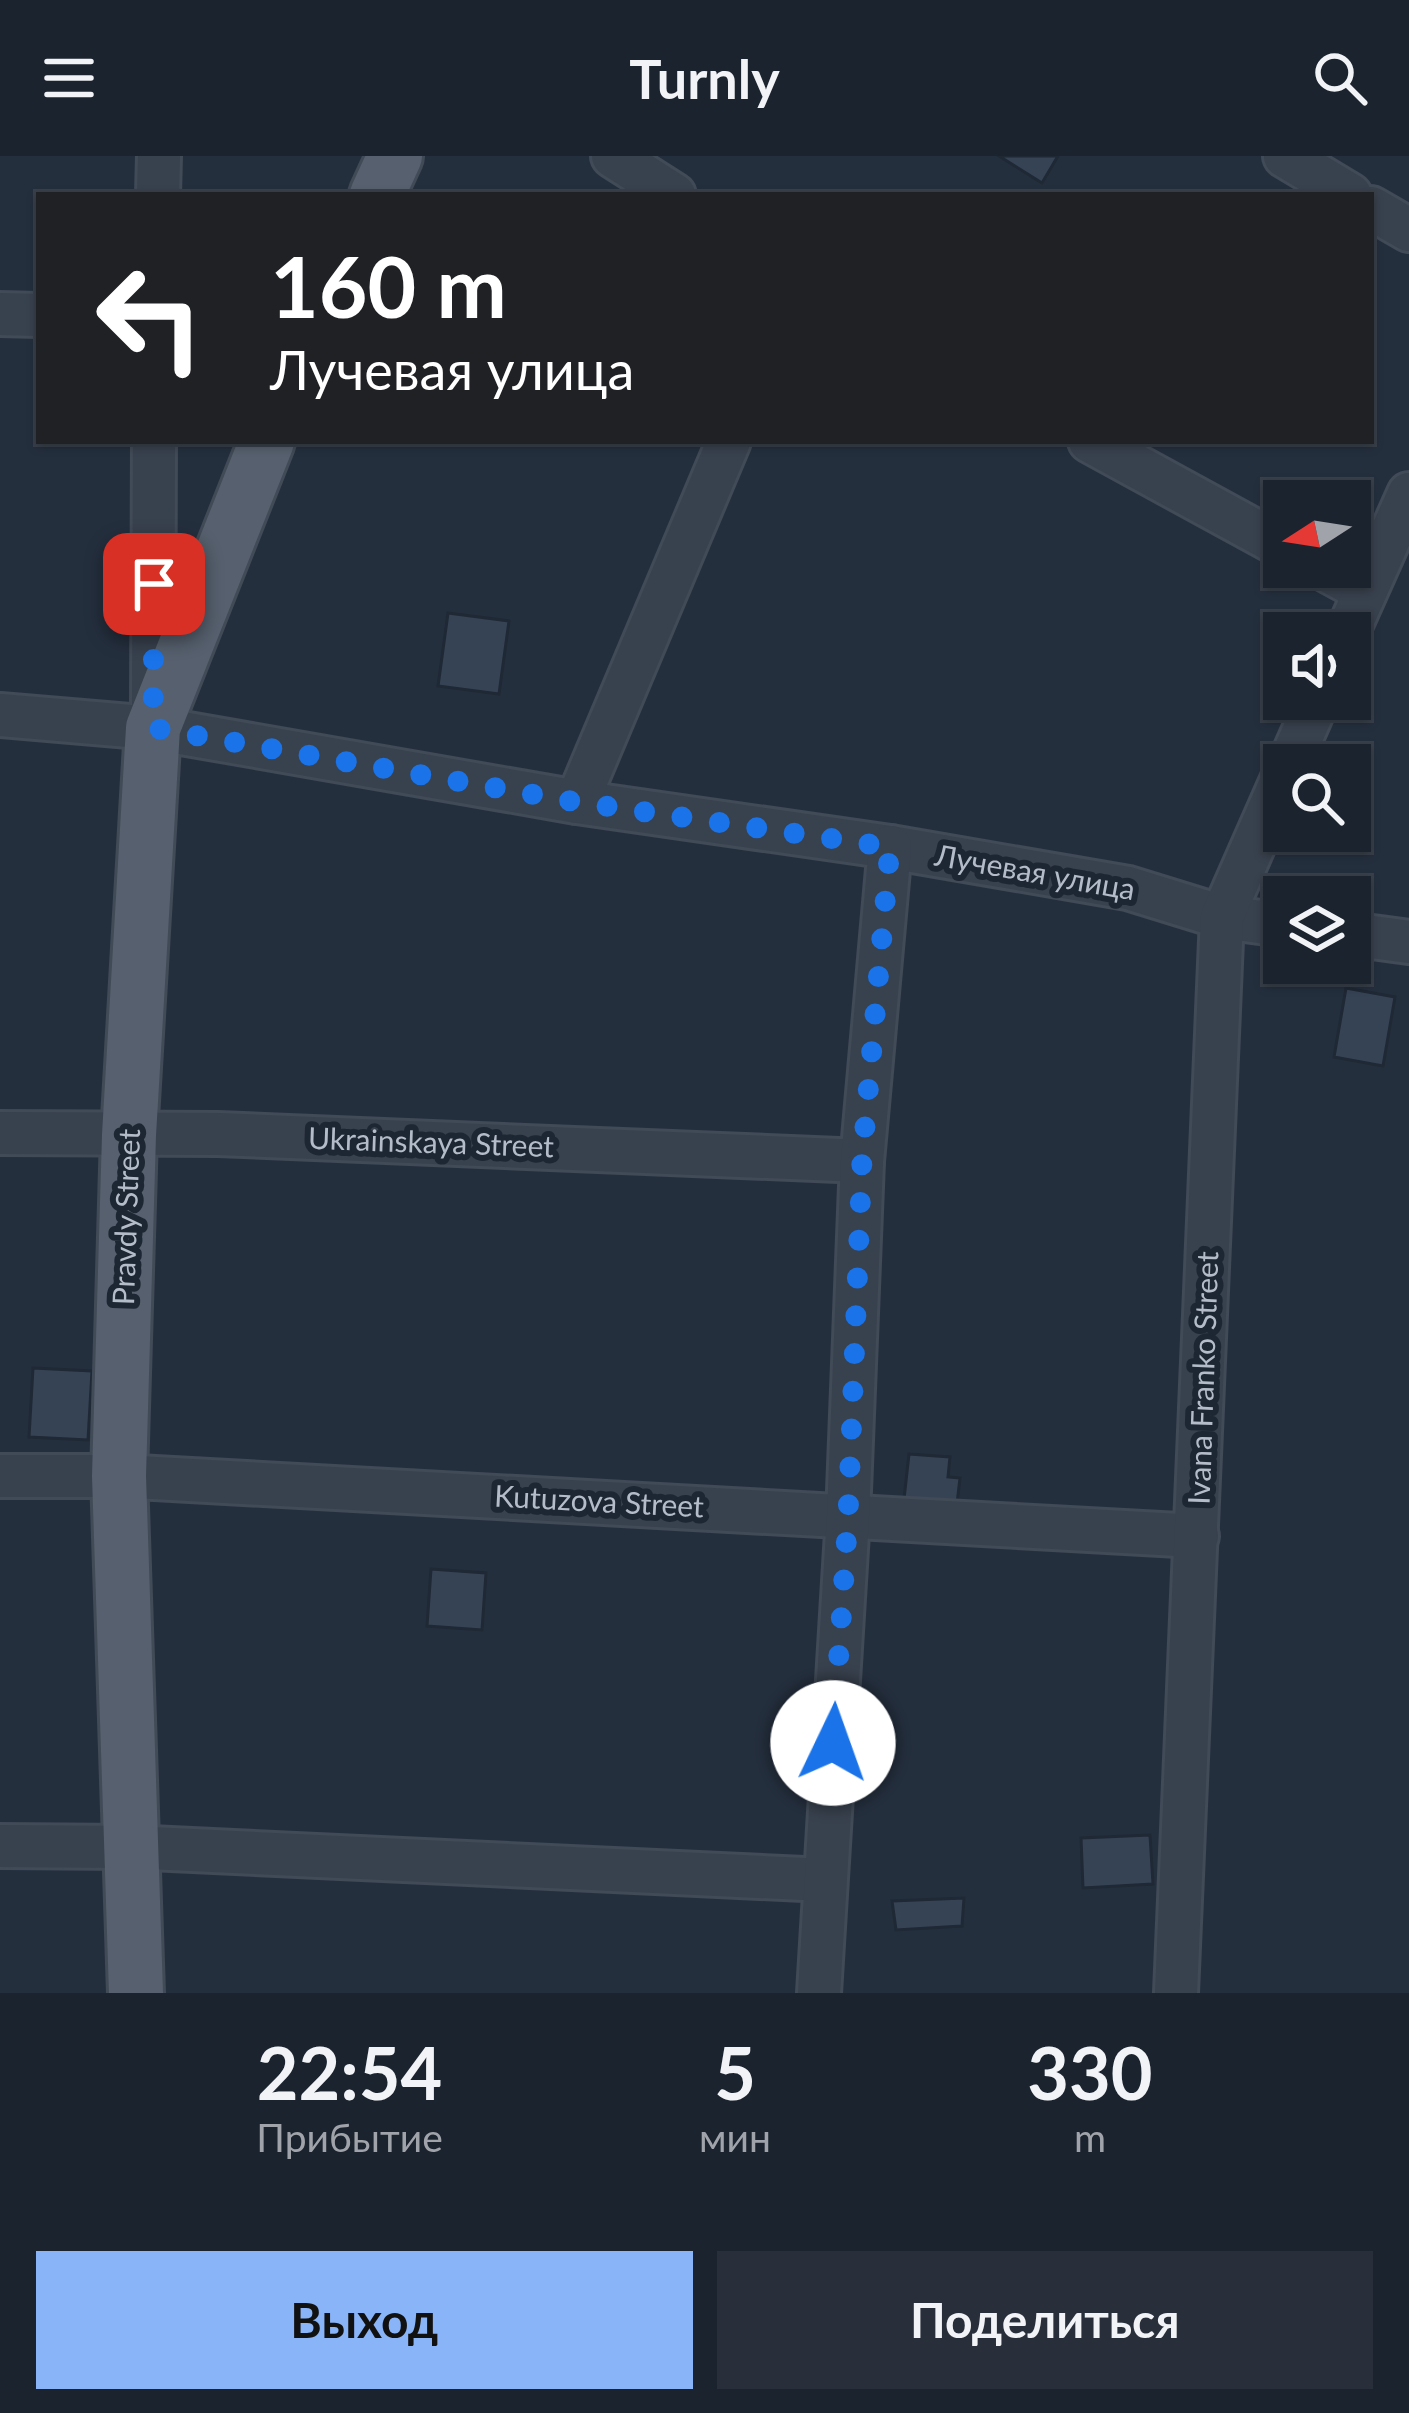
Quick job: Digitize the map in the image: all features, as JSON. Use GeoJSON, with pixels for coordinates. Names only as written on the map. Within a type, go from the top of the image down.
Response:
{"type":"FeatureCollection","features":[{"type":"Feature","properties":{"kind":"main road"},"geometry":{"type":"LineString","coordinates":[[378,192],[395,156]]}},
{"type":"Feature","properties":{"kind":"main road"},"geometry":{"type":"LineString","coordinates":[[153,728],[266,444]]}},
{"type":"Feature","properties":{"kind":"main road","name":"Pravdy Street"},"geometry":{"type":"LineString","coordinates":[[136,1993],[119,1476],[130,1135],[153,728]]}},
{"type":"Feature","properties":{"kind":"street"},"geometry":{"type":"LineString","coordinates":[[158,192],[159,156]]}},
{"type":"Feature","properties":{"kind":"street"},"geometry":{"type":"LineString","coordinates":[[613,156],[669,192]]}},
{"type":"Feature","properties":{"kind":"street"},"geometry":{"type":"LineString","coordinates":[[1285,156],[1345,192]]}},
{"type":"Feature","properties":{"kind":"street"},"geometry":{"type":"LineString","coordinates":[[1374,210],[1409,230]]}},
{"type":"Feature","properties":{"kind":"street"},"geometry":{"type":"LineString","coordinates":[[0,314],[36,315]]}},
{"type":"Feature","properties":{"kind":"street","name":"Pravdy Street"},"geometry":{"type":"LineString","coordinates":[[153,728],[154,444]]}},
{"type":"Feature","properties":{"kind":"street"},"geometry":{"type":"LineString","coordinates":[[577,802],[728,444]]}},
{"type":"Feature","properties":{"kind":"street"},"geometry":{"type":"LineString","coordinates":[[1095,444],[1263,536]]}},
{"type":"Feature","properties":{"kind":"street"},"geometry":{"type":"LineString","coordinates":[[1356,612],[1409,494]]}},
{"type":"Feature","properties":{"kind":"street"},"geometry":{"type":"LineString","coordinates":[[1360,588],[1365,591]]}},
{"type":"Feature","properties":{"kind":"street","name":"Лучевая улица"},"geometry":{"type":"LineString","coordinates":[[0,716],[153,728],[577,802],[890,847],[1128,888],[1222,917],[1263,922]]}},
{"type":"Feature","properties":{"kind":"street","name":"Ivana Franko Street"},"geometry":{"type":"LineString","coordinates":[[1175,1993],[1222,917],[1263,824]]}},
{"type":"Feature","properties":{"kind":"street"},"geometry":{"type":"LineString","coordinates":[[819,1993],[848,1516],[862,1160],[890,847]]}},
{"type":"Feature","properties":{"kind":"street"},"geometry":{"type":"LineString","coordinates":[[1371,936],[1409,941]]}},
{"type":"Feature","properties":{"kind":"street","name":"Ukrainskaya Street"},"geometry":{"type":"LineString","coordinates":[[0,1133],[218,1134],[862,1160]]}},
{"type":"Feature","properties":{"kind":"street","name":"Kutuzova Street"},"geometry":{"type":"LineString","coordinates":[[0,1476],[119,1476],[1198,1536]]}},
{"type":"Feature","properties":{"kind":"street"},"geometry":{"type":"LineString","coordinates":[[0,1846],[129,1847],[825,1880]]}},
{"type":"Feature","properties":{"kind":"building"},"geometry":{"type":"Polygon","coordinates":[[[999,156],[1058,156],[1042,183],[999,156]]]}},
{"type":"Feature","properties":{"kind":"building"},"geometry":{"type":"Polygon","coordinates":[[[448,613],[509,621],[499,694],[438,686],[448,613]]]}},
{"type":"Feature","properties":{"kind":"building"},"geometry":{"type":"Polygon","coordinates":[[[1346,988],[1395,997],[1383,1066],[1334,1057],[1346,988]]]}},
{"type":"Feature","properties":{"kind":"building"},"geometry":{"type":"Polygon","coordinates":[[[33,1368],[92,1371],[88,1440],[29,1437],[33,1368]]]}},
{"type":"Feature","properties":{"kind":"building"},"geometry":{"type":"Polygon","coordinates":[[[909,1454],[950,1457],[948,1477],[960,1478],[957,1504],[904,1499],[909,1454]]]}},
{"type":"Feature","properties":{"kind":"building"},"geometry":{"type":"Polygon","coordinates":[[[431,1569],[486,1573],[482,1630],[427,1626],[431,1569]]]}},
{"type":"Feature","properties":{"kind":"building"},"geometry":{"type":"Polygon","coordinates":[[[1150,1835],[1153,1884],[1083,1888],[1081,1838],[1150,1835]]]}},
{"type":"Feature","properties":{"kind":"building"},"geometry":{"type":"Polygon","coordinates":[[[964,1898],[962,1926],[896,1930],[892,1901],[964,1898]]]}},
{"type":"Feature","properties":{"kind":"route"},"geometry":{"type":"LineString","coordinates":[[154,584],[153,728],[577,802],[890,847],[862,1160],[848,1516],[833,1743]]}}]}
